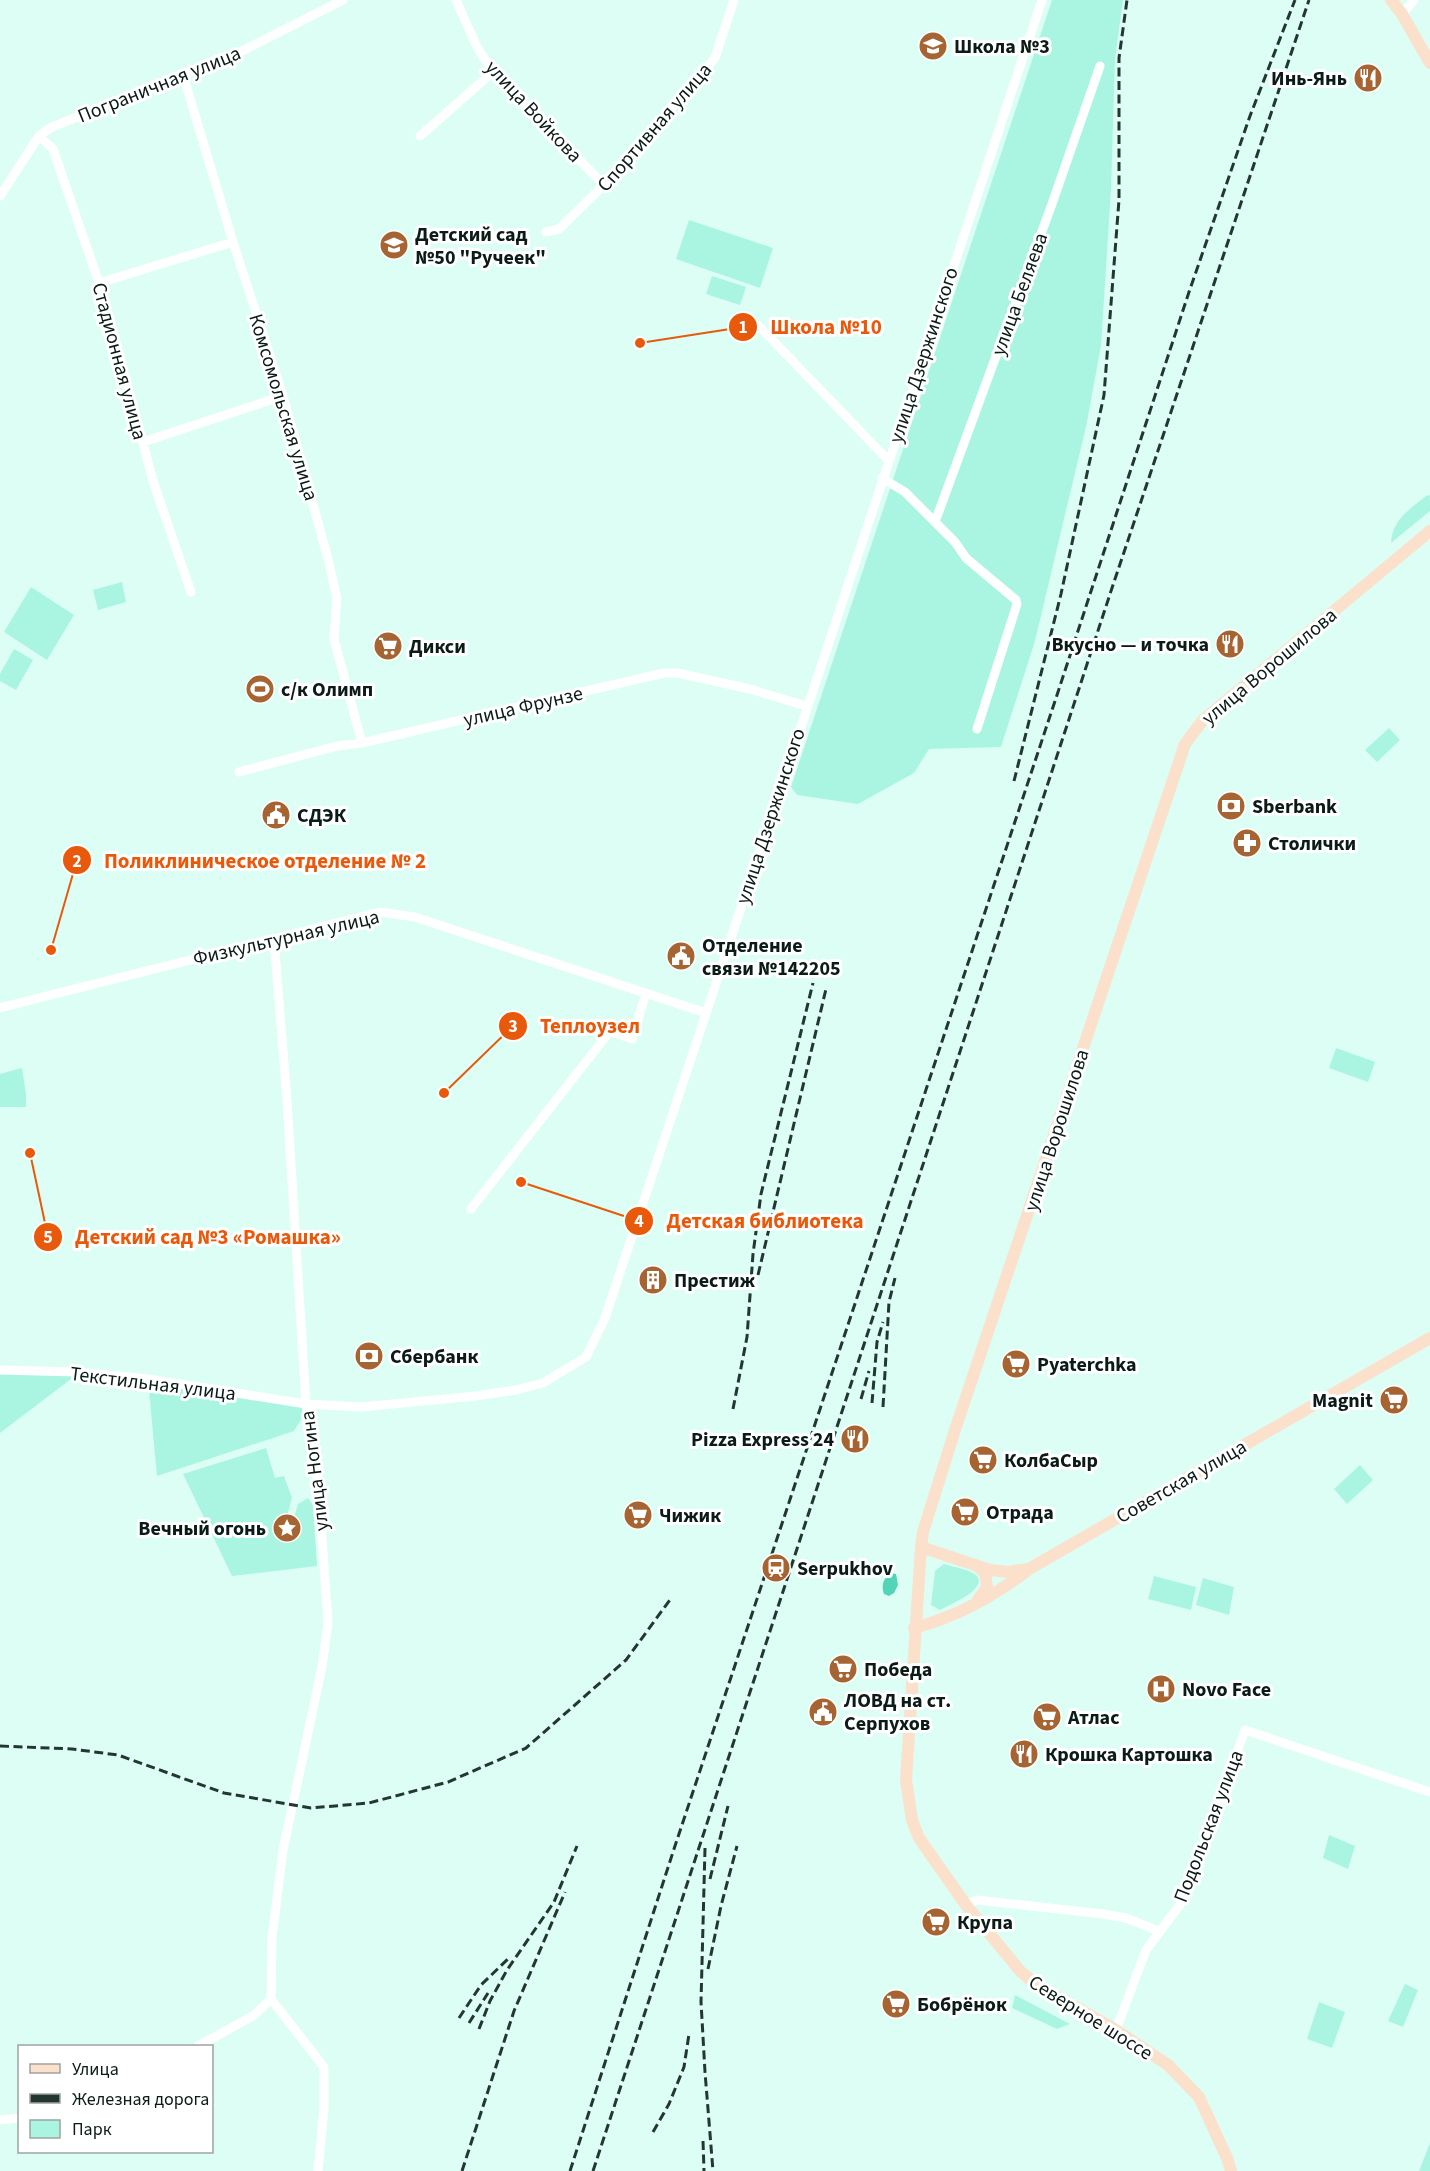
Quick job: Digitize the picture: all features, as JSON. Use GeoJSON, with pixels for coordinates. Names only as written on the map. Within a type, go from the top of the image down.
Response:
{"type":"FeatureCollection","features":[{"type":"Feature","properties":{"kind":"main road"},"geometry":{"type":"LineString","coordinates":[[1391,0],[1402,14],[1430,63]]}},
{"type":"Feature","properties":{"kind":"main road","name":"улица Ворошилова"},"geometry":{"type":"LineString","coordinates":[[919,1838],[912,1820],[906,1780],[914,1628],[923,1532],[955,1430],[1185,744],[1203,720],[1430,531]]}},
{"type":"Feature","properties":{"kind":"main road","name":"Советская улица"},"geometry":{"type":"LineString","coordinates":[[921,1547],[999,1572],[1029,1569],[1430,1338]]}},
{"type":"Feature","properties":{"kind":"main road"},"geometry":{"type":"LineString","coordinates":[[973,1605],[987,1587],[985,1573],[977,1565]]}},
{"type":"Feature","properties":{"kind":"main road"},"geometry":{"type":"LineString","coordinates":[[914,1628],[950,1617],[1029,1569]]}},
{"type":"Feature","properties":{"kind":"main road","name":"Северное шоссе"},"geometry":{"type":"LineString","coordinates":[[919,1838],[966,1905],[1021,1972],[1037,1985],[1116,2031],[1168,2065],[1199,2097],[1227,2158],[1230,2171]]}},
{"type":"Feature","properties":{"kind":"street","name":"Пограничная улица"},"geometry":{"type":"LineString","coordinates":[[39,136],[52,128],[242,51],[343,0]]}},
{"type":"Feature","properties":{"kind":"street","name":"улица Войкова"},"geometry":{"type":"LineString","coordinates":[[456,0],[477,47],[493,72],[604,185]]}},
{"type":"Feature","properties":{"kind":"street","name":"Спортивная улица"},"geometry":{"type":"LineString","coordinates":[[546,232],[559,229],[604,185],[715,58],[734,0]]}},
{"type":"Feature","properties":{"kind":"street","name":"улица Дзержинского"},"geometry":{"type":"LineString","coordinates":[[306,1404],[361,1407],[516,1390],[543,1383],[586,1357],[605,1317],[1042,0]]}},
{"type":"Feature","properties":{"kind":"street"},"geometry":{"type":"LineString","coordinates":[[1402,14],[1414,0]]}},
{"type":"Feature","properties":{"kind":"street","name":"улица Беляева"},"geometry":{"type":"LineString","coordinates":[[936,522],[1100,66]]}},
{"type":"Feature","properties":{"kind":"street"},"geometry":{"type":"LineString","coordinates":[[420,136],[493,72]]}},
{"type":"Feature","properties":{"kind":"street","name":"Комсомольская улица"},"geometry":{"type":"LineString","coordinates":[[183,75],[233,242],[283,396],[338,598],[334,639],[362,743]]}},
{"type":"Feature","properties":{"kind":"street"},"geometry":{"type":"LineString","coordinates":[[0,196],[39,136]]}},
{"type":"Feature","properties":{"kind":"street","name":"Стадионная улица"},"geometry":{"type":"LineString","coordinates":[[39,136],[53,149],[99,283],[165,518],[191,592]]}},
{"type":"Feature","properties":{"kind":"street"},"geometry":{"type":"LineString","coordinates":[[99,283],[233,242]]}},
{"type":"Feature","properties":{"kind":"street"},"geometry":{"type":"LineString","coordinates":[[759,326],[888,460]]}},
{"type":"Feature","properties":{"kind":"street"},"geometry":{"type":"LineString","coordinates":[[143,442],[283,396]]}},
{"type":"Feature","properties":{"kind":"street"},"geometry":{"type":"LineString","coordinates":[[882,478],[905,492],[955,542],[966,558],[1016,600],[1017,604],[977,729]]}},
{"type":"Feature","properties":{"kind":"street","name":"улица Фрунзе"},"geometry":{"type":"LineString","coordinates":[[239,772],[337,746],[362,743],[664,673],[678,673],[750,689],[806,706]]}},
{"type":"Feature","properties":{"kind":"street","name":"Физкультурная улица"},"geometry":{"type":"LineString","coordinates":[[0,1008],[380,912],[414,917],[706,1013]]}},
{"type":"Feature","properties":{"kind":"street","name":"улица Ногина"},"geometry":{"type":"LineString","coordinates":[[271,1999],[272,1938],[283,1850],[322,1667],[328,1623],[318,1482],[306,1404],[288,1100],[274,939]]}},
{"type":"Feature","properties":{"kind":"street"},"geometry":{"type":"LineString","coordinates":[[471,1209],[610,1031],[632,1039],[646,993]]}},
{"type":"Feature","properties":{"kind":"street","name":"Текстильная улица"},"geometry":{"type":"LineString","coordinates":[[0,1370],[77,1372],[148,1379],[306,1404]]}},
{"type":"Feature","properties":{"kind":"street","name":"Подольская улица"},"geometry":{"type":"LineString","coordinates":[[1116,2031],[1146,1950],[1185,1898],[1245,1730],[1430,1792]]}},
{"type":"Feature","properties":{"kind":"street"},"geometry":{"type":"LineString","coordinates":[[966,1905],[977,1900],[1103,1914],[1126,1918],[1159,1931]]}},
{"type":"Feature","properties":{"kind":"street"},"geometry":{"type":"LineString","coordinates":[[200,2045],[253,2016],[271,1999],[324,2067],[324,2109],[318,2171]]}},
{"type":"Feature","properties":{"kind":"street"},"geometry":{"type":"LineString","coordinates":[[0,2120],[18,2118]]}},
{"type":"Feature","properties":{"kind":"green space"},"geometry":{"type":"Polygon","coordinates":[[[1052,0],[1123,0],[1115,59],[1111,190],[1101,346],[1086,427],[1035,641],[1001,747],[929,749],[914,773],[858,804],[797,795],[791,787],[1052,0]]]}},
{"type":"Feature","properties":{"kind":"green space"},"geometry":{"type":"Polygon","coordinates":[[[689,220],[773,248],[760,288],[676,259],[689,220]]]}},
{"type":"Feature","properties":{"kind":"green space"},"geometry":{"type":"Polygon","coordinates":[[[712,276],[746,287],[740,305],[706,294],[712,276]]]}},
{"type":"Feature","properties":{"kind":"green space"},"geometry":{"type":"Polygon","coordinates":[[[1430,495],[1430,511],[1391,543],[1394,528],[1398,522],[1408,511],[1430,495]]]}},
{"type":"Feature","properties":{"kind":"green space"},"geometry":{"type":"Polygon","coordinates":[[[122,582],[126,602],[98,610],[93,590],[122,582]]]}},
{"type":"Feature","properties":{"kind":"green space"},"geometry":{"type":"Polygon","coordinates":[[[31,587],[74,615],[47,660],[4,632],[31,587]]]}},
{"type":"Feature","properties":{"kind":"green space"},"geometry":{"type":"Polygon","coordinates":[[[14,649],[33,660],[16,690],[0,681],[0,674],[14,649]]]}},
{"type":"Feature","properties":{"kind":"green space"},"geometry":{"type":"Polygon","coordinates":[[[1389,728],[1400,740],[1377,762],[1365,750],[1389,728]]]}},
{"type":"Feature","properties":{"kind":"green space"},"geometry":{"type":"Polygon","coordinates":[[[1336,1048],[1375,1062],[1368,1082],[1329,1068],[1336,1048]]]}},
{"type":"Feature","properties":{"kind":"green space"},"geometry":{"type":"Polygon","coordinates":[[[22,1068],[26,1107],[0,1107],[0,1074],[22,1068]]]}},
{"type":"Feature","properties":{"kind":"green space"},"geometry":{"type":"Polygon","coordinates":[[[0,1373],[75,1376],[0,1433],[0,1373]]]}},
{"type":"Feature","properties":{"kind":"green space"},"geometry":{"type":"Polygon","coordinates":[[[148,1380],[309,1406],[294,1431],[157,1476],[148,1380]]]}},
{"type":"Feature","properties":{"kind":"green space"},"geometry":{"type":"Polygon","coordinates":[[[266,1448],[275,1478],[284,1476],[292,1498],[285,1523],[292,1525],[298,1504],[308,1498],[313,1505],[317,1566],[232,1576],[183,1474],[266,1448]]]}},
{"type":"Feature","properties":{"kind":"green space"},"geometry":{"type":"Polygon","coordinates":[[[1360,1465],[1373,1480],[1347,1504],[1334,1489],[1360,1465]]]}},
{"type":"Feature","properties":{"kind":"green space"},"geometry":{"type":"Polygon","coordinates":[[[944,1564],[969,1571],[979,1580],[978,1586],[967,1596],[940,1610],[931,1605],[935,1571],[944,1564]]]}},
{"type":"Feature","properties":{"kind":"green space"},"geometry":{"type":"Polygon","coordinates":[[[1154,1576],[1196,1587],[1191,1610],[1148,1599],[1154,1576]]]}},
{"type":"Feature","properties":{"kind":"green space"},"geometry":{"type":"Polygon","coordinates":[[[1203,1578],[1234,1587],[1229,1615],[1196,1605],[1203,1578]]]}},
{"type":"Feature","properties":{"kind":"green space"},"geometry":{"type":"Polygon","coordinates":[[[1329,1835],[1355,1846],[1348,1869],[1323,1858],[1329,1835]]]}},
{"type":"Feature","properties":{"kind":"green space"},"geometry":{"type":"Polygon","coordinates":[[[1405,1984],[1418,1990],[1403,2027],[1388,2021],[1405,1984]]]}},
{"type":"Feature","properties":{"kind":"green space"},"geometry":{"type":"Polygon","coordinates":[[[1015,1995],[1070,2024],[1057,2029],[1012,2008],[1015,1995]]]}},
{"type":"Feature","properties":{"kind":"green space"},"geometry":{"type":"Polygon","coordinates":[[[1319,2002],[1345,2012],[1332,2048],[1307,2039],[1319,2002]]]}},
{"type":"Feature","properties":{"kind":"green space"},"geometry":{"type":"Polygon","coordinates":[[[1430,2143],[1430,2171],[1419,2171],[1430,2143]]]}},
{"type":"Feature","properties":{"kind":"shaded area"},"geometry":{"type":"Polygon","coordinates":[[[890,1573],[896,1574],[898,1585],[894,1593],[889,1596],[884,1594],[883,1585],[890,1573]]]}},
{"type":"Feature","properties":{"kind":"railway"},"geometry":{"type":"LineString","coordinates":[[1014,781],[1061,594],[1104,395],[1119,200],[1119,58],[1127,0]]}},
{"type":"Feature","properties":{"kind":"railway"},"geometry":{"type":"LineString","coordinates":[[570,2171],[673,1852],[1189,292],[1250,116],[1295,0]]}},
{"type":"Feature","properties":{"kind":"railway"},"geometry":{"type":"LineString","coordinates":[[593,2171],[1112,588],[1309,0]]}},
{"type":"Feature","properties":{"kind":"railway"},"geometry":{"type":"LineString","coordinates":[[733,1409],[747,1337],[753,1254],[761,1194],[813,983]]}},
{"type":"Feature","properties":{"kind":"railway"},"geometry":{"type":"LineString","coordinates":[[758,1275],[826,989]]}},
{"type":"Feature","properties":{"kind":"railway"},"geometry":{"type":"LineString","coordinates":[[883,1407],[889,1302],[895,1278]]}},
{"type":"Feature","properties":{"kind":"railway"},"geometry":{"type":"LineString","coordinates":[[872,1403],[877,1342],[883,1322]]}},
{"type":"Feature","properties":{"kind":"railway"},"geometry":{"type":"LineString","coordinates":[[861,1399],[869,1371]]}},
{"type":"Feature","properties":{"kind":"railway"},"geometry":{"type":"LineString","coordinates":[[0,1746],[72,1749],[118,1755],[224,1793],[311,1808],[369,1803],[448,1782],[526,1748],[626,1660],[672,1597]]}},
{"type":"Feature","properties":{"kind":"railway"},"geometry":{"type":"LineString","coordinates":[[710,1879],[728,1806]]}},
{"type":"Feature","properties":{"kind":"railway"},"geometry":{"type":"LineString","coordinates":[[479,2029],[490,2001],[507,1970],[554,1902],[577,1846]]}},
{"type":"Feature","properties":{"kind":"railway"},"geometry":{"type":"LineString","coordinates":[[708,1969],[721,1906],[737,1846]]}},
{"type":"Feature","properties":{"kind":"railway"},"geometry":{"type":"LineString","coordinates":[[705,1848],[701,2002],[713,2171]]}},
{"type":"Feature","properties":{"kind":"railway"},"geometry":{"type":"LineString","coordinates":[[462,2171],[514,2011],[565,1892]]}},
{"type":"Feature","properties":{"kind":"railway"},"geometry":{"type":"LineString","coordinates":[[459,2018],[481,1985],[510,1957]]}},
{"type":"Feature","properties":{"kind":"railway"},"geometry":{"type":"LineString","coordinates":[[469,2023],[488,1993]]}},
{"type":"Feature","properties":{"kind":"railway"},"geometry":{"type":"LineString","coordinates":[[653,2132],[669,2104],[684,2067],[689,2034]]}},
{"type":"Feature","properties":{"kind":"railway"},"geometry":{"type":"LineString","coordinates":[[703,2141],[704,2171]]}},
{"type":"Feature","properties":{"kind":"place","name":"Школа №3"},"geometry":{"type":"Point","coordinates":[933,46]}},
{"type":"Feature","properties":{"kind":"place","name":"Инь-Янь"},"geometry":{"type":"Point","coordinates":[1368,78]}},
{"type":"Feature","properties":{"kind":"place","name":"Детский сад №50 \"Ручеек\""},"geometry":{"type":"Point","coordinates":[394,245]}},
{"type":"Feature","properties":{"kind":"place","name":"Школа №10"},"geometry":{"type":"Point","coordinates":[640,343]}},
{"type":"Feature","properties":{"kind":"place","name":"Вкусно — и точка"},"geometry":{"type":"Point","coordinates":[1230,644]}},
{"type":"Feature","properties":{"kind":"place","name":"Дикси"},"geometry":{"type":"Point","coordinates":[388,646]}},
{"type":"Feature","properties":{"kind":"place","name":"с/к Олимп"},"geometry":{"type":"Point","coordinates":[260,689]}},
{"type":"Feature","properties":{"kind":"place","name":"Sberbank"},"geometry":{"type":"Point","coordinates":[1231,806]}},
{"type":"Feature","properties":{"kind":"place","name":"СДЭК"},"geometry":{"type":"Point","coordinates":[276,815]}},
{"type":"Feature","properties":{"kind":"place","name":"Столички"},"geometry":{"type":"Point","coordinates":[1247,843]}},
{"type":"Feature","properties":{"kind":"place","name":"Поликлиническое отделение № 2"},"geometry":{"type":"Point","coordinates":[51,950]}},
{"type":"Feature","properties":{"kind":"place","name":"Отделение связи №142205"},"geometry":{"type":"Point","coordinates":[681,956]}},
{"type":"Feature","properties":{"kind":"place","name":"Теплоузел"},"geometry":{"type":"Point","coordinates":[444,1093]}},
{"type":"Feature","properties":{"kind":"place","name":"Детский сад №3 «Ромашка»"},"geometry":{"type":"Point","coordinates":[30,1153]}},
{"type":"Feature","properties":{"kind":"place","name":"Детская библиотека"},"geometry":{"type":"Point","coordinates":[521,1182]}},
{"type":"Feature","properties":{"kind":"place","name":"Престиж"},"geometry":{"type":"Point","coordinates":[653,1280]}},
{"type":"Feature","properties":{"kind":"place","name":"Сбербанк"},"geometry":{"type":"Point","coordinates":[369,1356]}},
{"type":"Feature","properties":{"kind":"place","name":"Pyaterchka"},"geometry":{"type":"Point","coordinates":[1016,1364]}},
{"type":"Feature","properties":{"kind":"place","name":"Magnit"},"geometry":{"type":"Point","coordinates":[1394,1400]}},
{"type":"Feature","properties":{"kind":"place","name":"Pizza Express 24"},"geometry":{"type":"Point","coordinates":[855,1439]}},
{"type":"Feature","properties":{"kind":"place","name":"КолбаСыр"},"geometry":{"type":"Point","coordinates":[983,1460]}},
{"type":"Feature","properties":{"kind":"place","name":"Отрада"},"geometry":{"type":"Point","coordinates":[965,1512]}},
{"type":"Feature","properties":{"kind":"place","name":"Чижик"},"geometry":{"type":"Point","coordinates":[638,1515]}},
{"type":"Feature","properties":{"kind":"place","name":"Вечный огонь"},"geometry":{"type":"Point","coordinates":[287,1528]}},
{"type":"Feature","properties":{"kind":"place","name":"Serpukhov"},"geometry":{"type":"Point","coordinates":[776,1568]}},
{"type":"Feature","properties":{"kind":"place","name":"Победа"},"geometry":{"type":"Point","coordinates":[843,1669]}},
{"type":"Feature","properties":{"kind":"place","name":"Novo Face"},"geometry":{"type":"Point","coordinates":[1161,1689]}},
{"type":"Feature","properties":{"kind":"place","name":"ЛОВД на ст. Серпухов"},"geometry":{"type":"Point","coordinates":[823,1712]}},
{"type":"Feature","properties":{"kind":"place","name":"Атлас"},"geometry":{"type":"Point","coordinates":[1047,1717]}},
{"type":"Feature","properties":{"kind":"place","name":"Крошка Картошка"},"geometry":{"type":"Point","coordinates":[1024,1754]}},
{"type":"Feature","properties":{"kind":"place","name":"Крупа"},"geometry":{"type":"Point","coordinates":[936,1922]}},
{"type":"Feature","properties":{"kind":"place","name":"Бобрёнок"},"geometry":{"type":"Point","coordinates":[896,2004]}}]}
